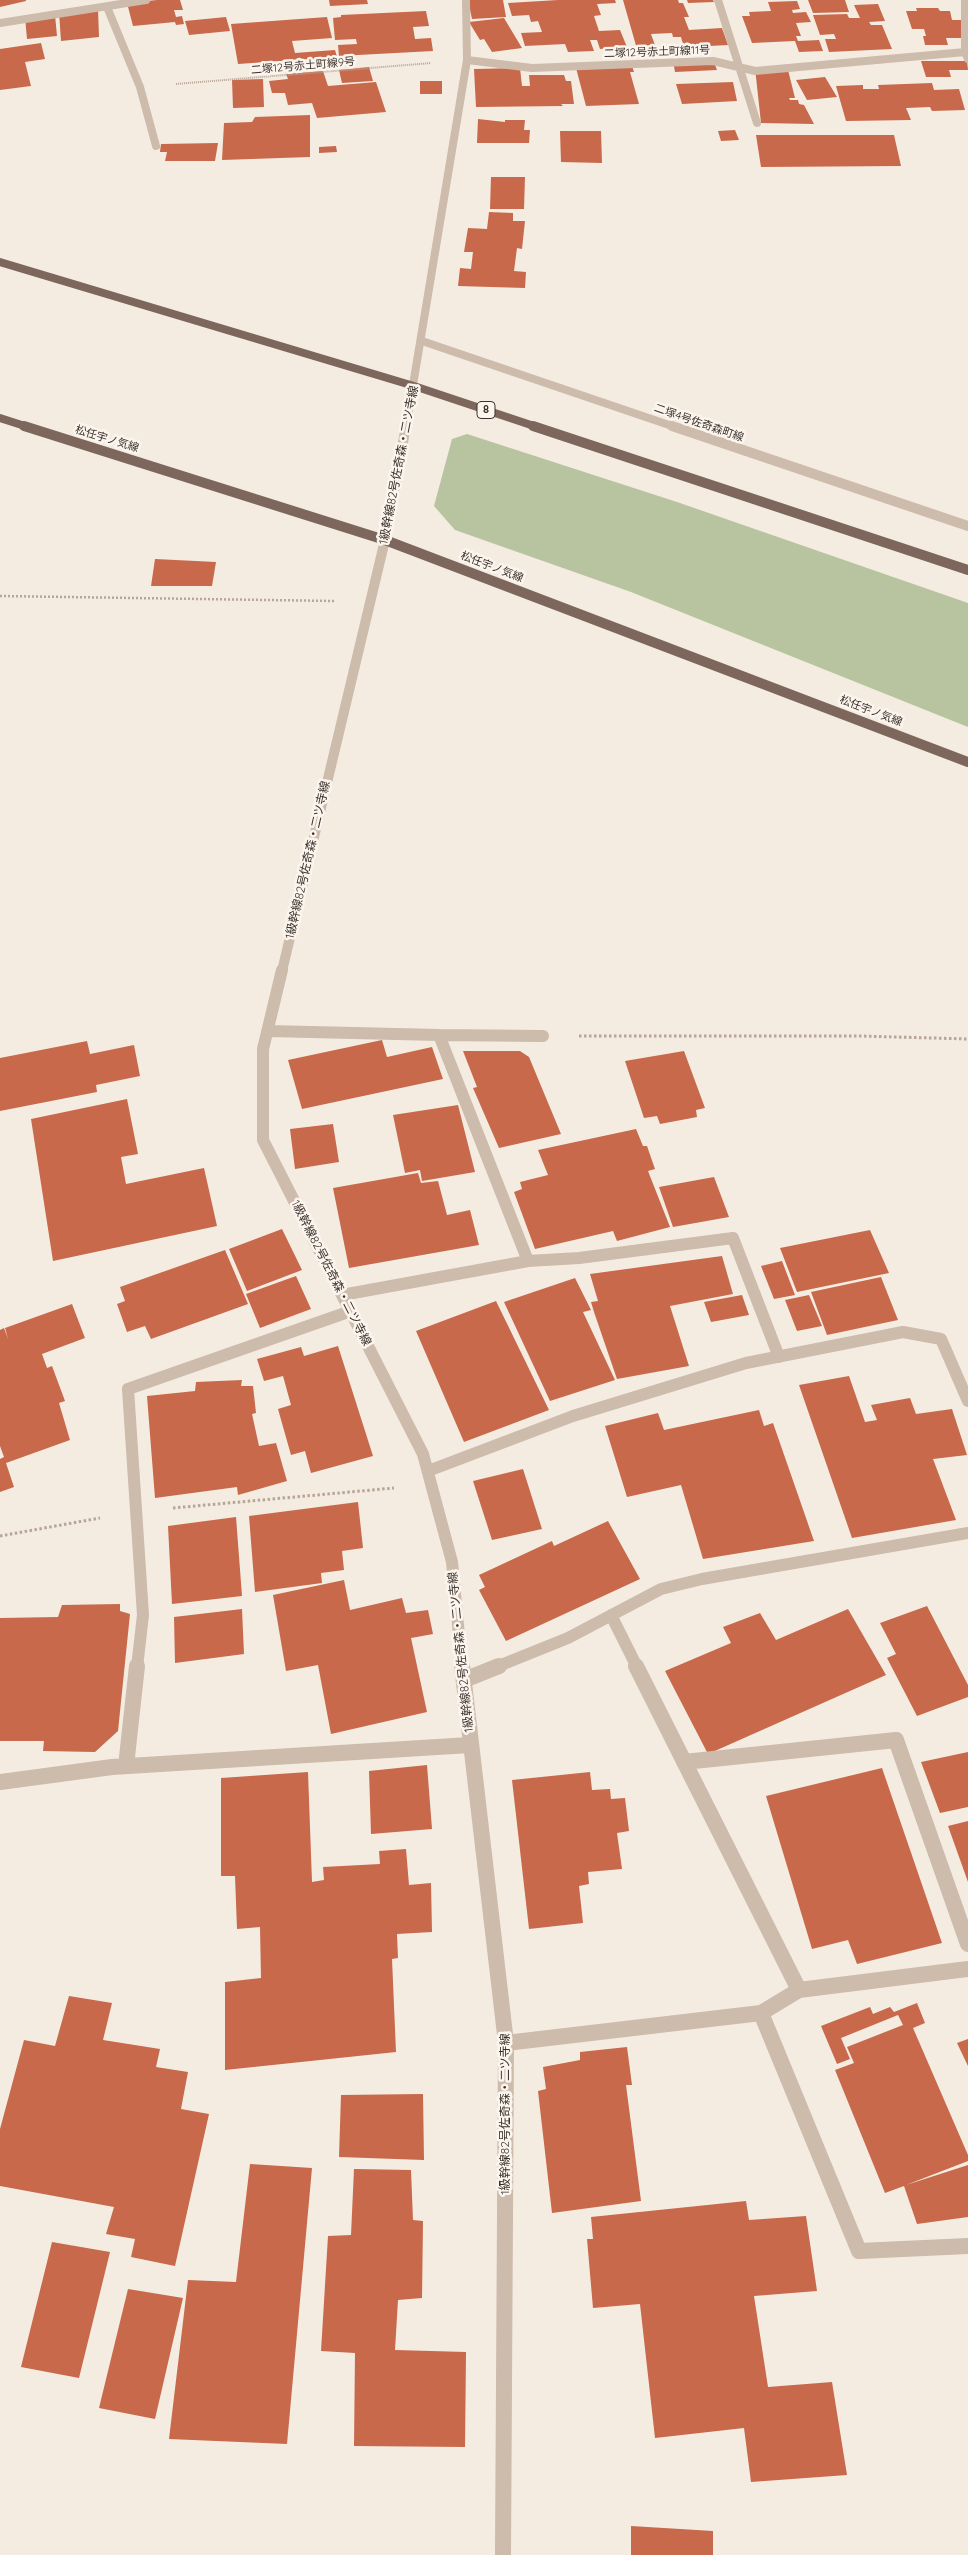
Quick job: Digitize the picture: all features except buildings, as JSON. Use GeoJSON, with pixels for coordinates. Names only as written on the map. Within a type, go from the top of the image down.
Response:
{"type":"FeatureCollection","features":[{"type":"Feature","properties":{"kind":"main road","name":"8"},"geometry":{"type":"LineString","coordinates":[[0,262],[414,386],[968,570]]}},
{"type":"Feature","properties":{"kind":"main road","name":"松任宇ノ気線"},"geometry":{"type":"LineString","coordinates":[[0,418],[385,540],[968,762]]}},
{"type":"Feature","properties":{"kind":"street"},"geometry":{"type":"LineString","coordinates":[[78,0],[87,9]]}},
{"type":"Feature","properties":{"kind":"street"},"geometry":{"type":"LineString","coordinates":[[0,23],[146,0]]}},
{"type":"Feature","properties":{"kind":"street","name":"1級幹線82号佐奇森・二ツ寺線"},"geometry":{"type":"LineString","coordinates":[[466,0],[467,60],[414,386],[385,540],[263,1049],[263,1140],[423,1454],[452,1562],[470,1745],[506,2044],[503,2555]]}},
{"type":"Feature","properties":{"kind":"street"},"geometry":{"type":"LineString","coordinates":[[718,0],[757,124]]}},
{"type":"Feature","properties":{"kind":"street"},"geometry":{"type":"LineString","coordinates":[[965,0],[967,56]]}},
{"type":"Feature","properties":{"kind":"street"},"geometry":{"type":"LineString","coordinates":[[107,7],[140,87],[156,146]]}},
{"type":"Feature","properties":{"kind":"street","name":"二塚12号赤土町線11号"},"geometry":{"type":"LineString","coordinates":[[467,60],[532,68],[714,61],[738,65],[756,71],[967,56]]}},
{"type":"Feature","properties":{"kind":"street","name":"二塚4号佐奇森町線"},"geometry":{"type":"LineString","coordinates":[[422,341],[968,526]]}},
{"type":"Feature","properties":{"kind":"street"},"geometry":{"type":"LineString","coordinates":[[268,1031],[543,1036]]}},
{"type":"Feature","properties":{"kind":"street"},"geometry":{"type":"LineString","coordinates":[[439,1035],[528,1262]]}},
{"type":"Feature","properties":{"kind":"street"},"geometry":{"type":"LineString","coordinates":[[342,1295],[528,1262],[579,1258],[733,1238],[779,1357]]}},
{"type":"Feature","properties":{"kind":"street"},"geometry":{"type":"LineString","coordinates":[[126,1766],[143,1615],[128,1389],[350,1311]]}},
{"type":"Feature","properties":{"kind":"street"},"geometry":{"type":"LineString","coordinates":[[430,1478],[573,1416],[746,1363],[903,1332],[941,1339],[968,1401]]}},
{"type":"Feature","properties":{"kind":"street"},"geometry":{"type":"LineString","coordinates":[[464,1680],[568,1638],[661,1589],[702,1579],[968,1533]]}},
{"type":"Feature","properties":{"kind":"street"},"geometry":{"type":"LineString","coordinates":[[611,1615],[799,1990]]}},
{"type":"Feature","properties":{"kind":"street"},"geometry":{"type":"LineString","coordinates":[[684,1762],[896,1740],[968,1944]]}},
{"type":"Feature","properties":{"kind":"street"},"geometry":{"type":"LineString","coordinates":[[0,1782],[126,1766],[470,1745]]}},
{"type":"Feature","properties":{"kind":"street"},"geometry":{"type":"LineString","coordinates":[[506,2044],[761,2013],[799,1990],[968,1968]]}},
{"type":"Feature","properties":{"kind":"street"},"geometry":{"type":"LineString","coordinates":[[761,2013],[859,2251],[968,2246]]}},
{"type":"Feature","properties":{"kind":"path","name":"二塚12号赤土町線9号"},"geometry":{"type":"LineString","coordinates":[[140,87],[467,60]]}},
{"type":"Feature","properties":{"kind":"path"},"geometry":{"type":"LineString","coordinates":[[0,596],[370,602]]}},
{"type":"Feature","properties":{"kind":"path"},"geometry":{"type":"LineString","coordinates":[[543,1036],[860,1036],[968,1039]]}},
{"type":"Feature","properties":{"kind":"path"},"geometry":{"type":"LineString","coordinates":[[0,1536],[136,1512],[430,1478]]}},
{"type":"Feature","properties":{"kind":"green space"},"geometry":{"type":"Polygon","coordinates":[[[467,434],[677,502],[968,603],[968,727],[631,592],[455,530],[434,506],[452,439],[467,434]]]}}]}
